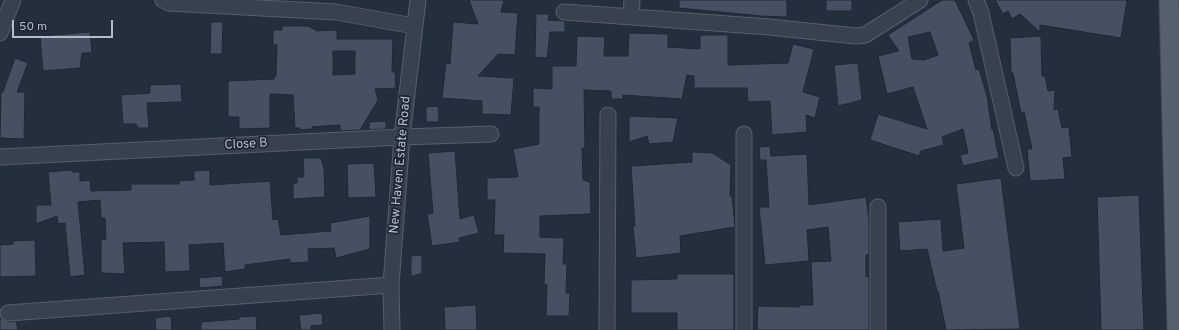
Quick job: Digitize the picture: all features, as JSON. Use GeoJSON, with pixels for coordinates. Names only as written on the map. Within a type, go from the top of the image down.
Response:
{"type":"FeatureCollection","features":[{"type":"Feature","properties":{"kind":"main road"},"geometry":{"type":"LineString","coordinates":[[1169,0],[1176,330]]}},
{"type":"Feature","properties":{"kind":"main road"},"geometry":{"type":"LineString","coordinates":[[1170,330],[1176,289]]}},
{"type":"Feature","properties":{"kind":"street"},"geometry":{"type":"LineString","coordinates":[[0,33],[13,0]]}},
{"type":"Feature","properties":{"kind":"street"},"geometry":{"type":"LineString","coordinates":[[163,0],[169,3],[336,12],[414,26]]}},
{"type":"Feature","properties":{"kind":"street","name":"New Haven Estate Road"},"geometry":{"type":"LineString","coordinates":[[392,330],[392,285],[402,137],[418,0]]}},
{"type":"Feature","properties":{"kind":"street"},"geometry":{"type":"LineString","coordinates":[[631,17],[632,0]]}},
{"type":"Feature","properties":{"kind":"street"},"geometry":{"type":"LineString","coordinates":[[564,12],[770,27],[856,36],[866,35],[920,0]]}},
{"type":"Feature","properties":{"kind":"street"},"geometry":{"type":"LineString","coordinates":[[976,0],[981,13],[1016,168]]}},
{"type":"Feature","properties":{"kind":"street"},"geometry":{"type":"LineString","coordinates":[[607,330],[608,115]]}},
{"type":"Feature","properties":{"kind":"street","name":"Close B"},"geometry":{"type":"LineString","coordinates":[[0,157],[491,134]]}},
{"type":"Feature","properties":{"kind":"street"},"geometry":{"type":"LineString","coordinates":[[744,134],[744,330]]}},
{"type":"Feature","properties":{"kind":"street"},"geometry":{"type":"LineString","coordinates":[[878,207],[878,330]]}},
{"type":"Feature","properties":{"kind":"street"},"geometry":{"type":"LineString","coordinates":[[8,313],[392,285]]}},
{"type":"Feature","properties":{"kind":"building"},"geometry":{"type":"Polygon","coordinates":[[[469,0],[504,0],[501,12],[518,13],[515,55],[498,54],[478,76],[514,78],[511,115],[482,114],[482,101],[442,98],[446,63],[450,64],[453,22],[478,24],[469,0]]]}},
{"type":"Feature","properties":{"kind":"building"},"geometry":{"type":"Polygon","coordinates":[[[679,0],[787,0],[787,17],[679,8],[679,0]]]}},
{"type":"Feature","properties":{"kind":"building"},"geometry":{"type":"Polygon","coordinates":[[[826,0],[852,0],[852,11],[826,11],[826,0]]]}},
{"type":"Feature","properties":{"kind":"building"},"geometry":{"type":"Polygon","coordinates":[[[942,0],[955,0],[974,40],[969,43],[976,70],[979,69],[987,96],[992,130],[993,129],[999,158],[963,166],[960,155],[968,153],[963,129],[942,137],[944,145],[921,151],[919,156],[870,140],[878,114],[927,129],[913,87],[887,94],[878,56],[899,51],[888,35],[942,0]],[[930,32],[908,37],[912,59],[924,60],[938,55],[930,32]]]}},
{"type":"Feature","properties":{"kind":"building"},"geometry":{"type":"Polygon","coordinates":[[[995,0],[1127,0],[1121,38],[1040,25],[1040,32],[1020,14],[1012,19],[1008,11],[1003,14],[995,0]]]}},
{"type":"Feature","properties":{"kind":"building"},"geometry":{"type":"Polygon","coordinates":[[[536,14],[549,14],[548,20],[565,21],[565,32],[550,32],[547,58],[535,57],[536,14]]]}},
{"type":"Feature","properties":{"kind":"building"},"geometry":{"type":"Polygon","coordinates":[[[211,22],[223,22],[222,54],[210,54],[211,22]]]}},
{"type":"Feature","properties":{"kind":"building"},"geometry":{"type":"Polygon","coordinates":[[[282,26],[308,26],[317,31],[337,30],[337,39],[393,39],[392,72],[395,72],[396,88],[375,89],[378,100],[360,130],[340,131],[340,125],[312,127],[312,129],[300,130],[300,128],[295,128],[293,95],[270,94],[270,128],[239,129],[239,117],[228,117],[228,81],[274,79],[274,76],[276,76],[277,45],[273,45],[273,30],[282,30],[282,26]],[[333,51],[333,75],[355,74],[355,51],[333,51]]]}},
{"type":"Feature","properties":{"kind":"building"},"geometry":{"type":"Polygon","coordinates":[[[90,32],[92,53],[82,53],[80,68],[43,71],[40,36],[90,32]]]}},
{"type":"Feature","properties":{"kind":"building"},"geometry":{"type":"Polygon","coordinates":[[[629,33],[668,34],[668,47],[700,49],[700,35],[728,35],[728,65],[788,63],[793,44],[814,49],[803,92],[820,97],[815,118],[806,115],[807,132],[772,135],[770,101],[748,102],[747,88],[694,88],[694,76],[687,75],[682,99],[623,95],[623,99],[611,99],[611,91],[584,90],[585,148],[582,148],[583,180],[590,182],[591,214],[540,216],[540,237],[564,238],[563,264],[567,264],[566,293],[570,293],[569,316],[546,316],[547,285],[544,285],[545,254],[503,253],[504,235],[494,235],[495,200],[487,200],[487,178],[518,177],[513,149],[539,144],[539,107],[533,107],[533,88],[552,89],[552,66],[576,66],[577,36],[605,37],[604,56],[628,56],[629,33]]]}},
{"type":"Feature","properties":{"kind":"building"},"geometry":{"type":"Polygon","coordinates":[[[1041,36],[1042,76],[1045,76],[1048,91],[1055,90],[1054,110],[1058,109],[1062,128],[1069,127],[1072,157],[1063,158],[1065,179],[1030,181],[1027,149],[1032,149],[1024,112],[1021,113],[1013,73],[1011,73],[1010,38],[1041,36]]]}},
{"type":"Feature","properties":{"kind":"building"},"geometry":{"type":"Polygon","coordinates":[[[15,58],[28,63],[17,92],[25,92],[24,139],[0,138],[1,92],[3,92],[15,58]]]}},
{"type":"Feature","properties":{"kind":"building"},"geometry":{"type":"Polygon","coordinates":[[[858,63],[862,100],[838,106],[834,65],[858,63]]]}},
{"type":"Feature","properties":{"kind":"building"},"geometry":{"type":"Polygon","coordinates":[[[181,84],[182,102],[147,103],[149,128],[138,128],[136,124],[123,124],[121,95],[150,93],[150,85],[181,84]]]}},
{"type":"Feature","properties":{"kind":"building"},"geometry":{"type":"Polygon","coordinates":[[[438,106],[439,122],[426,122],[426,107],[438,106]]]}},
{"type":"Feature","properties":{"kind":"building"},"geometry":{"type":"Polygon","coordinates":[[[629,116],[678,118],[673,142],[649,144],[647,136],[629,142],[629,116]]]}},
{"type":"Feature","properties":{"kind":"building"},"geometry":{"type":"Polygon","coordinates":[[[386,121],[386,129],[369,130],[369,122],[386,121]]]}},
{"type":"Feature","properties":{"kind":"building"},"geometry":{"type":"Polygon","coordinates":[[[770,146],[771,156],[807,154],[809,205],[866,197],[869,220],[869,255],[866,255],[866,277],[869,276],[869,330],[757,330],[758,306],[800,307],[800,305],[813,305],[811,262],[831,261],[828,227],[807,230],[809,261],[765,265],[759,207],[769,207],[766,160],[760,160],[759,147],[770,146]]]}},
{"type":"Feature","properties":{"kind":"building"},"geometry":{"type":"Polygon","coordinates":[[[455,151],[460,219],[474,215],[479,233],[459,238],[460,242],[432,246],[427,214],[433,213],[428,153],[455,151]]]}},
{"type":"Feature","properties":{"kind":"building"},"geometry":{"type":"Polygon","coordinates":[[[692,152],[712,153],[731,165],[730,196],[732,196],[735,227],[680,236],[681,253],[636,258],[633,226],[635,226],[631,166],[692,162],[692,152]]]}},
{"type":"Feature","properties":{"kind":"building"},"geometry":{"type":"Polygon","coordinates":[[[303,158],[321,158],[324,169],[325,197],[293,199],[293,184],[297,183],[297,177],[304,177],[303,158]]]}},
{"type":"Feature","properties":{"kind":"building"},"geometry":{"type":"Polygon","coordinates":[[[374,163],[376,197],[348,198],[347,164],[374,163]]]}},
{"type":"Feature","properties":{"kind":"building"},"geometry":{"type":"Polygon","coordinates":[[[72,170],[73,172],[80,172],[80,181],[90,180],[91,191],[131,190],[131,184],[179,184],[179,181],[194,180],[194,171],[210,170],[210,185],[270,181],[273,220],[278,219],[281,235],[331,231],[330,223],[370,216],[370,249],[336,258],[334,248],[308,249],[309,262],[290,263],[290,259],[245,265],[245,269],[225,272],[223,243],[189,245],[190,271],[165,272],[164,242],[123,243],[125,274],[101,273],[101,240],[106,239],[105,218],[101,218],[100,200],[78,202],[85,275],[70,277],[65,223],[58,224],[57,216],[36,224],[36,205],[51,205],[48,172],[72,170]]]}},
{"type":"Feature","properties":{"kind":"building"},"geometry":{"type":"Polygon","coordinates":[[[1001,178],[1020,329],[946,330],[927,249],[900,251],[898,222],[941,219],[943,251],[964,248],[956,184],[1001,178]]]}},
{"type":"Feature","properties":{"kind":"building"},"geometry":{"type":"Polygon","coordinates":[[[1139,195],[1144,330],[1101,330],[1097,197],[1139,195]]]}},
{"type":"Feature","properties":{"kind":"building"},"geometry":{"type":"Polygon","coordinates":[[[35,240],[36,276],[0,277],[0,245],[13,244],[13,241],[35,240]]]}},
{"type":"Feature","properties":{"kind":"building"},"geometry":{"type":"Polygon","coordinates":[[[422,255],[422,273],[411,277],[411,256],[422,255]]]}},
{"type":"Feature","properties":{"kind":"building"},"geometry":{"type":"Polygon","coordinates":[[[677,274],[734,274],[734,330],[677,330],[677,313],[631,313],[631,280],[677,279],[677,274]]]}},
{"type":"Feature","properties":{"kind":"building"},"geometry":{"type":"Polygon","coordinates":[[[222,276],[223,286],[200,288],[199,278],[222,276]]]}},
{"type":"Feature","properties":{"kind":"building"},"geometry":{"type":"Polygon","coordinates":[[[476,305],[477,330],[445,330],[444,307],[476,305]]]}},
{"type":"Feature","properties":{"kind":"building"},"geometry":{"type":"Polygon","coordinates":[[[322,313],[323,325],[311,326],[311,330],[301,330],[299,315],[322,313]]]}},
{"type":"Feature","properties":{"kind":"building"},"geometry":{"type":"Polygon","coordinates":[[[171,316],[172,330],[156,330],[155,318],[171,316]]]}},
{"type":"Feature","properties":{"kind":"building"},"geometry":{"type":"Polygon","coordinates":[[[256,316],[257,330],[201,330],[201,322],[256,316]]]}},
{"type":"Feature","properties":{"kind":"building"},"geometry":{"type":"Polygon","coordinates":[[[0,318],[8,322],[16,321],[18,330],[0,330],[0,318]]]}}]}
